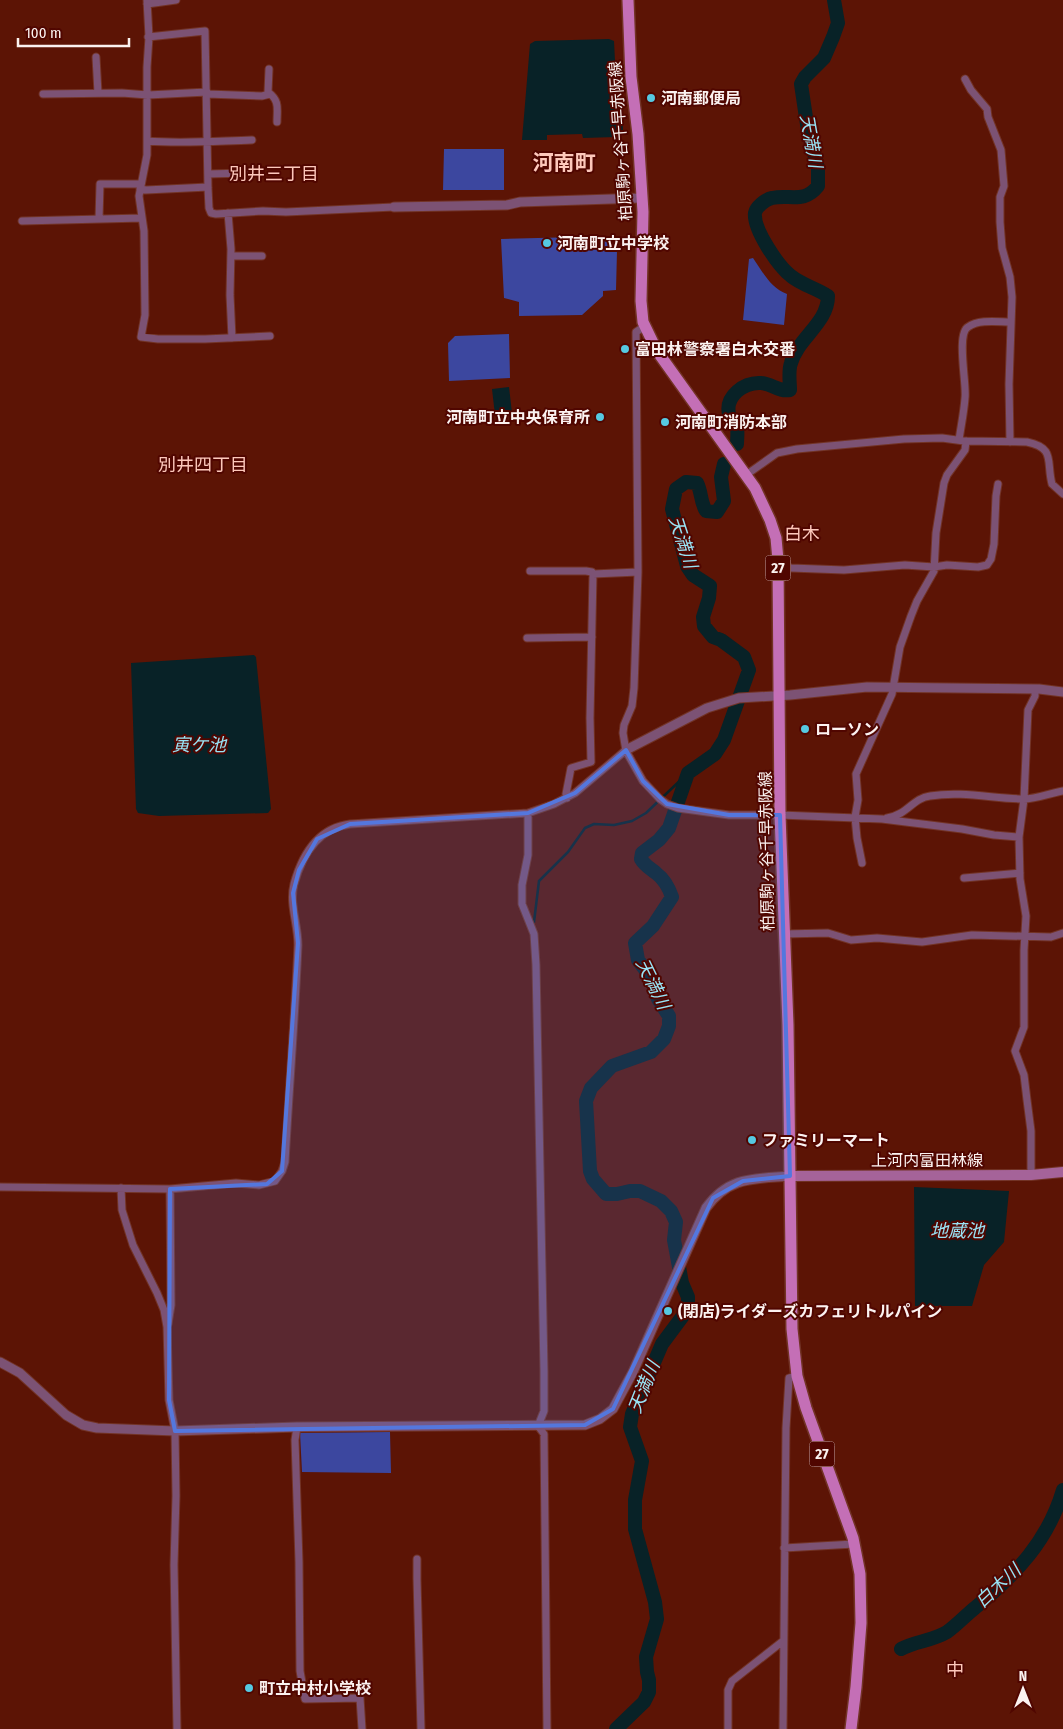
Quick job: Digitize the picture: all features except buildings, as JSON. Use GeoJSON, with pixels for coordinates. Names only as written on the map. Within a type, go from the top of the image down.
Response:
{"type":"FeatureCollection","features":[{"type":"Feature","properties":{"kind":"main road","name":"柏原駒ヶ谷千早赤阪線"},"geometry":{"type":"LineString","coordinates":[[628,0],[642,198],[640,301],[645,326],[662,359],[746,476],[763,503],[776,538],[780,630],[780,815],[788,1025],[792,1329],[797,1376],[806,1408],[854,1544],[860,1574],[861,1623],[851,1729]]}},
{"type":"Feature","properties":{"kind":"main road","name":"上河内富田林線"},"geometry":{"type":"LineString","coordinates":[[790,1176],[1031,1175],[1063,1172]]}},
{"type":"Feature","properties":{"kind":"street"},"geometry":{"type":"LineString","coordinates":[[176,0],[147,2],[147,155],[140,186],[145,315],[140,336],[158,339],[270,336]]}},
{"type":"Feature","properties":{"kind":"street"},"geometry":{"type":"LineString","coordinates":[[148,37],[204,31],[208,187],[211,213],[507,205],[520,202],[642,198]]}},
{"type":"Feature","properties":{"kind":"street"},"geometry":{"type":"LineString","coordinates":[[96,57],[98,93]]}},
{"type":"Feature","properties":{"kind":"street"},"geometry":{"type":"LineString","coordinates":[[269,69],[268,92],[277,101],[277,122]]}},
{"type":"Feature","properties":{"kind":"street"},"geometry":{"type":"LineString","coordinates":[[965,79],[971,90],[987,109],[988,117],[1001,150],[1004,186],[1000,197],[1000,222],[1002,248],[1010,277],[1012,297],[1009,384],[1010,442]]}},
{"type":"Feature","properties":{"kind":"street"},"geometry":{"type":"LineString","coordinates":[[43,94],[98,93],[148,95],[207,93],[262,96],[270,94]]}},
{"type":"Feature","properties":{"kind":"street"},"geometry":{"type":"LineString","coordinates":[[147,141],[172,143],[252,140]]}},
{"type":"Feature","properties":{"kind":"street"},"geometry":{"type":"LineString","coordinates":[[208,174],[245,173]]}},
{"type":"Feature","properties":{"kind":"street"},"geometry":{"type":"LineString","coordinates":[[99,219],[100,184],[140,186],[146,190],[208,187]]}},
{"type":"Feature","properties":{"kind":"street"},"geometry":{"type":"LineString","coordinates":[[228,213],[231,256],[232,338]]}},
{"type":"Feature","properties":{"kind":"street"},"geometry":{"type":"LineString","coordinates":[[22,221],[116,217],[142,218]]}},
{"type":"Feature","properties":{"kind":"street"},"geometry":{"type":"LineString","coordinates":[[231,256],[262,256]]}},
{"type":"Feature","properties":{"kind":"street"},"geometry":{"type":"LineString","coordinates":[[862,863],[857,838],[856,817],[858,800],[856,774],[894,688],[900,648],[917,601],[934,571],[936,533],[944,483],[947,475],[965,450],[962,441],[965,400],[962,356],[964,332],[966,327],[974,324],[1010,322]]}},
{"type":"Feature","properties":{"kind":"street"},"geometry":{"type":"LineString","coordinates":[[645,326],[636,332],[638,572],[634,688],[632,706],[624,725],[623,733],[626,750],[637,772],[660,799],[678,808],[729,815],[882,819],[1019,837]]}},
{"type":"Feature","properties":{"kind":"street"},"geometry":{"type":"LineString","coordinates":[[746,476],[777,453],[784,451],[904,439],[942,438],[962,441],[1035,444],[1045,450],[1049,460],[1052,484],[1063,494]]}},
{"type":"Feature","properties":{"kind":"street"},"geometry":{"type":"LineString","coordinates":[[778,565],[791,568],[844,570],[905,565],[934,567],[947,565],[978,568],[987,565],[991,559],[994,544],[998,484]]}},
{"type":"Feature","properties":{"kind":"street"},"geometry":{"type":"LineString","coordinates":[[530,571],[586,571],[593,574],[638,572]]}},
{"type":"Feature","properties":{"kind":"street"},"geometry":{"type":"LineString","coordinates":[[567,798],[566,794],[571,768],[592,762],[590,718],[593,574]]}},
{"type":"Feature","properties":{"kind":"street"},"geometry":{"type":"LineString","coordinates":[[527,638],[592,636]]}},
{"type":"Feature","properties":{"kind":"street"},"geometry":{"type":"LineString","coordinates":[[0,1187],[170,1188],[236,1183],[267,1184],[275,1181],[282,1171],[285,1162],[298,944],[293,893],[299,870],[307,853],[317,839],[336,827],[350,824],[528,813],[567,798],[584,787],[626,750],[716,704],[739,698],[855,688],[1035,689],[1063,692]]}},
{"type":"Feature","properties":{"kind":"street"},"geometry":{"type":"LineString","coordinates":[[1031,1175],[1031,1132],[1024,1075],[1015,1051],[1024,1027],[1024,936],[1026,916],[1020,872],[1019,837],[1024,799],[1028,710],[1035,689]]}},
{"type":"Feature","properties":{"kind":"street"},"geometry":{"type":"LineString","coordinates":[[882,819],[901,814],[921,798],[928,796],[958,793],[1024,799],[1063,791]]}},
{"type":"Feature","properties":{"kind":"street"},"geometry":{"type":"LineString","coordinates":[[528,813],[528,855],[522,885],[522,904],[534,934],[536,965],[544,1371],[544,1411],[538,1426]]}},
{"type":"Feature","properties":{"kind":"street"},"geometry":{"type":"LineString","coordinates":[[964,878],[1020,872]]}},
{"type":"Feature","properties":{"kind":"street"},"geometry":{"type":"LineString","coordinates":[[784,934],[828,933],[851,940],[877,938],[922,942],[972,935],[1051,937],[1063,933]]}},
{"type":"Feature","properties":{"kind":"street"},"geometry":{"type":"LineString","coordinates":[[0,1362],[20,1373],[66,1415],[83,1425],[97,1428],[175,1431],[297,1427],[584,1425],[600,1419],[613,1409],[637,1363],[685,1252],[706,1208],[713,1198],[727,1186],[743,1180],[790,1176]]}},
{"type":"Feature","properties":{"kind":"street"},"geometry":{"type":"LineString","coordinates":[[121,1188],[122,1210],[133,1245],[157,1293],[164,1310],[167,1327],[169,1400],[175,1431],[174,1565],[177,1729]]}},
{"type":"Feature","properties":{"kind":"street"},"geometry":{"type":"LineString","coordinates":[[167,1327],[171,1305],[170,1188]]}},
{"type":"Feature","properties":{"kind":"street"},"geometry":{"type":"LineString","coordinates":[[783,1729],[786,1428],[789,1378],[797,1376]]}},
{"type":"Feature","properties":{"kind":"street"},"geometry":{"type":"LineString","coordinates":[[538,1426],[544,1434],[547,1729]]}},
{"type":"Feature","properties":{"kind":"street"},"geometry":{"type":"LineString","coordinates":[[297,1427],[295,1440],[300,1562],[300,1671],[305,1699],[360,1698],[362,1729]]}},
{"type":"Feature","properties":{"kind":"street"},"geometry":{"type":"LineString","coordinates":[[784,1548],[854,1544]]}},
{"type":"Feature","properties":{"kind":"street"},"geometry":{"type":"LineString","coordinates":[[418,1559],[416,1579],[421,1729]]}},
{"type":"Feature","properties":{"kind":"street"},"geometry":{"type":"LineString","coordinates":[[728,1729],[728,1690],[732,1681],[784,1641]]}},
{"type":"Feature","properties":{"kind":"highlighted area"},"geometry":{"type":"Polygon","coordinates":[[[626,750],[643,781],[667,804],[729,815],[780,815],[790,1176],[743,1181],[713,1198],[613,1409],[585,1425],[175,1431],[169,1400],[170,1189],[267,1184],[282,1171],[298,943],[293,893],[299,870],[317,839],[350,824],[528,813],[575,793],[626,750]]]}},
{"type":"Feature","properties":{"kind":"shaded area"},"geometry":{"type":"Polygon","coordinates":[[[444,149],[504,149],[504,190],[443,190],[444,149]]]}},
{"type":"Feature","properties":{"kind":"shaded area"},"geometry":{"type":"Polygon","coordinates":[[[578,237],[578,241],[610,239],[610,251],[617,251],[616,290],[603,291],[603,296],[582,315],[519,316],[519,302],[504,298],[501,239],[578,237]]]}},
{"type":"Feature","properties":{"kind":"shaded area"},"geometry":{"type":"Polygon","coordinates":[[[753,258],[772,284],[781,292],[787,294],[784,325],[743,320],[749,259],[753,258]]]}},
{"type":"Feature","properties":{"kind":"shaded area"},"geometry":{"type":"Polygon","coordinates":[[[509,334],[510,378],[449,381],[448,343],[455,336],[509,334]]]}},
{"type":"Feature","properties":{"kind":"shaded area"},"geometry":{"type":"Polygon","coordinates":[[[390,1432],[391,1473],[302,1472],[300,1433],[390,1432]]]}},
{"type":"Feature","properties":{"kind":"water"},"geometry":{"type":"Polygon","coordinates":[[[609,39],[614,41],[616,82],[621,96],[623,130],[616,130],[616,137],[583,138],[582,134],[547,135],[547,140],[522,140],[530,44],[535,41],[609,39]]]}},
{"type":"Feature","properties":{"kind":"water"},"geometry":{"type":"Polygon","coordinates":[[[509,387],[512,413],[495,415],[492,389],[509,387]]]}},
{"type":"Feature","properties":{"kind":"water","name":"寅ケ池"},"geometry":{"type":"Polygon","coordinates":[[[254,655],[256,657],[271,809],[268,813],[159,816],[138,813],[136,809],[131,663],[254,655]]]}},
{"type":"Feature","properties":{"kind":"water","name":"地蔵池"},"geometry":{"type":"Polygon","coordinates":[[[914,1187],[1009,1191],[1004,1242],[984,1265],[972,1306],[915,1306],[914,1187]]]}},
{"type":"Feature","properties":{"kind":"waterway","name":"天満川"},"geometry":{"type":"LineString","coordinates":[[737,444],[737,428],[729,414],[730,401],[733,396],[742,388],[755,383],[765,384],[782,390],[790,390],[791,363],[827,306],[828,296],[795,279],[780,264],[762,237],[755,220],[755,213],[759,206],[770,199],[802,197],[813,192],[818,186],[818,168],[808,131],[801,84],[805,77],[824,58],[833,37],[838,23],[834,0]]}},
{"type":"Feature","properties":{"kind":"waterway","name":"天満川"},"geometry":{"type":"LineString","coordinates":[[616,1729],[644,1702],[649,1692],[646,1657],[657,1619],[655,1602],[635,1529],[635,1500],[642,1461],[630,1427],[632,1414],[662,1344],[688,1309],[688,1297],[682,1283],[674,1240],[676,1222],[671,1211],[661,1201],[640,1191],[606,1194],[593,1179],[590,1171],[586,1101],[591,1088],[612,1066],[651,1052],[664,1039],[669,1026],[669,1016],[658,999],[650,976],[638,960],[635,943],[653,926],[672,897],[668,887],[661,878],[641,859],[642,853],[659,840],[669,828],[688,773],[715,754],[724,740],[749,670],[744,657],[721,640],[713,637],[704,626],[703,617],[709,598],[710,586],[693,575],[687,566],[672,509],[676,489],[686,482],[697,483],[706,511],[717,512],[724,501],[721,477],[724,464]]}},
{"type":"Feature","properties":{"kind":"waterway"},"geometry":{"type":"LineString","coordinates":[[534,922],[539,881],[568,852],[585,828],[594,824],[614,825],[632,821],[646,813],[688,773]]}},
{"type":"Feature","properties":{"kind":"waterway","name":"白木川"},"geometry":{"type":"LineString","coordinates":[[901,1649],[947,1632],[1004,1582],[1039,1541],[1049,1525],[1063,1490]]}},
{"type":"Feature","properties":{"kind":"place","name":"河南郵便局"},"geometry":{"type":"Point","coordinates":[651,98]}},
{"type":"Feature","properties":{"kind":"place","name":"河南町立中学校"},"geometry":{"type":"Point","coordinates":[547,243]}},
{"type":"Feature","properties":{"kind":"place","name":"富田林警察署白木交番"},"geometry":{"type":"Point","coordinates":[625,349]}},
{"type":"Feature","properties":{"kind":"place","name":"河南町立中央保育所"},"geometry":{"type":"Point","coordinates":[600,417]}},
{"type":"Feature","properties":{"kind":"place","name":"河南町消防本部"},"geometry":{"type":"Point","coordinates":[665,422]}},
{"type":"Feature","properties":{"kind":"place","name":"ローソン"},"geometry":{"type":"Point","coordinates":[805,729]}},
{"type":"Feature","properties":{"kind":"place","name":"ファミリーマート"},"geometry":{"type":"Point","coordinates":[752,1140]}},
{"type":"Feature","properties":{"kind":"place","name":"(閉店)ライダーズカフェリトルパイン"},"geometry":{"type":"Point","coordinates":[668,1311]}},
{"type":"Feature","properties":{"kind":"place","name":"町立中村小学校"},"geometry":{"type":"Point","coordinates":[249,1688]}},
{"type":"Feature","properties":{"kind":"district","name":"河南町"},"geometry":{"type":"Point","coordinates":[564,163]}},
{"type":"Feature","properties":{"kind":"district","name":"別井三丁目"},"geometry":{"type":"Point","coordinates":[274,174]}},
{"type":"Feature","properties":{"kind":"district","name":"別井四丁目"},"geometry":{"type":"Point","coordinates":[203,465]}},
{"type":"Feature","properties":{"kind":"district","name":"白木"},"geometry":{"type":"Point","coordinates":[802,534]}},
{"type":"Feature","properties":{"kind":"district","name":"中"},"geometry":{"type":"Point","coordinates":[955,1670]}}]}
